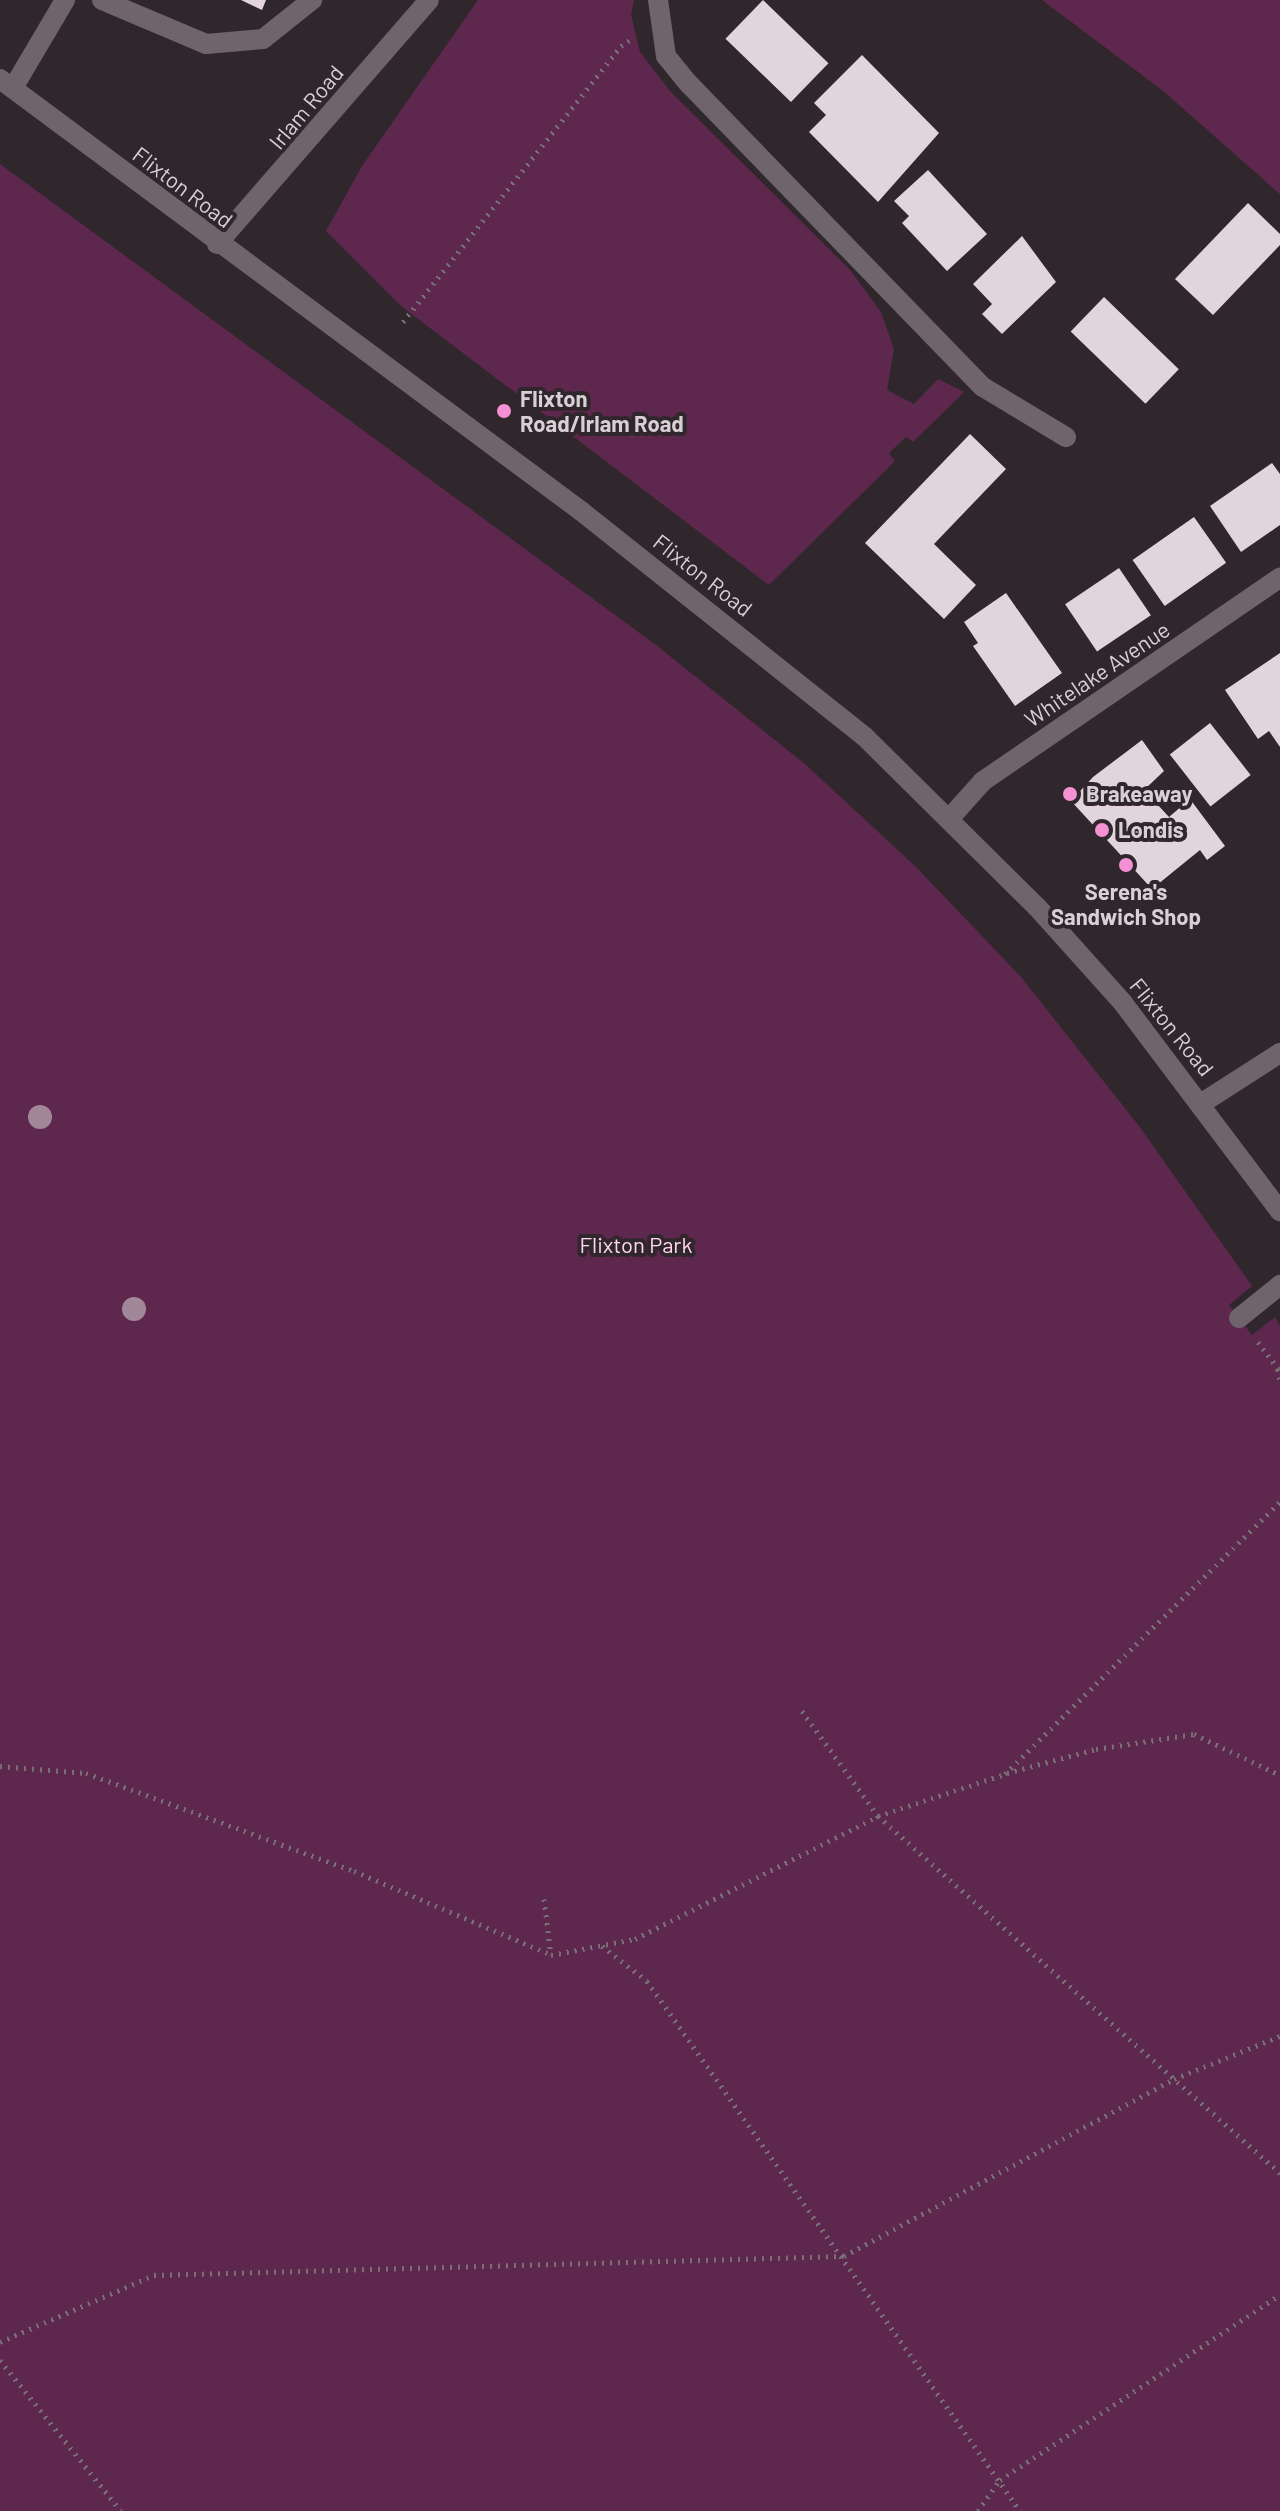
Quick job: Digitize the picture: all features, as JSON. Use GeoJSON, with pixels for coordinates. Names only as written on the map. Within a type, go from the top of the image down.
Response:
{"type":"FeatureCollection","features":[{"type":"Feature","properties":{"kind":"street"},"geometry":{"type":"LineString","coordinates":[[6,84],[65,0]]}},
{"type":"Feature","properties":{"kind":"street"},"geometry":{"type":"LineString","coordinates":[[102,0],[206,44],[263,39],[312,0]]}},
{"type":"Feature","properties":{"kind":"street","name":"Irlam Road"},"geometry":{"type":"LineString","coordinates":[[217,244],[429,0]]}},
{"type":"Feature","properties":{"kind":"street"},"geometry":{"type":"LineString","coordinates":[[658,0],[658,24],[666,56],[689,84],[983,387],[1066,437]]}},
{"type":"Feature","properties":{"kind":"street","name":"Flixton Road"},"geometry":{"type":"LineString","coordinates":[[6,84],[766,654],[864,736],[1056,929],[1202,1103],[1280,1211]]}},
{"type":"Feature","properties":{"kind":"street","name":"Whitelake Avenue"},"geometry":{"type":"LineString","coordinates":[[949,819],[983,781],[1280,578]]}},
{"type":"Feature","properties":{"kind":"street"},"geometry":{"type":"LineString","coordinates":[[1202,1103],[1280,1053]]}},
{"type":"Feature","properties":{"kind":"street"},"geometry":{"type":"LineString","coordinates":[[1239,1318],[1280,1285]]}},
{"type":"Feature","properties":{"kind":"path"},"geometry":{"type":"LineString","coordinates":[[403,322],[621,46],[658,24]]}},
{"type":"Feature","properties":{"kind":"path"},"geometry":{"type":"LineString","coordinates":[[1252,1335],[1278,1369],[1280,1381]]}},
{"type":"Feature","properties":{"kind":"path"},"geometry":{"type":"LineString","coordinates":[[1005,1774],[1280,1502]]}},
{"type":"Feature","properties":{"kind":"path"},"geometry":{"type":"LineString","coordinates":[[802,1711],[878,1816],[1280,2173]]}},
{"type":"Feature","properties":{"kind":"path"},"geometry":{"type":"LineString","coordinates":[[0,1766],[86,1773],[354,1871],[551,1955],[635,1939],[878,1816],[1005,1774],[1096,1749],[1194,1734],[1280,1775]]}},
{"type":"Feature","properties":{"kind":"path"},"geometry":{"type":"LineString","coordinates":[[544,1899],[551,1955]]}},
{"type":"Feature","properties":{"kind":"path"},"geometry":{"type":"LineString","coordinates":[[601,1945],[647,1981],[844,2256],[1020,2511]]}},
{"type":"Feature","properties":{"kind":"path"},"geometry":{"type":"LineString","coordinates":[[0,2342],[154,2275],[844,2256],[1174,2079],[1280,2036]]}},
{"type":"Feature","properties":{"kind":"path"},"geometry":{"type":"LineString","coordinates":[[978,2511],[1000,2480],[1280,2295]]}},
{"type":"Feature","properties":{"kind":"path"},"geometry":{"type":"LineString","coordinates":[[0,2360],[121,2511]]}},
{"type":"Feature","properties":{"kind":"green space"},"geometry":{"type":"Polygon","coordinates":[[[478,0],[634,0],[631,14],[640,52],[670,91],[851,271],[881,312],[894,349],[887,390],[914,404],[938,379],[964,392],[913,442],[906,437],[889,453],[895,461],[769,585],[401,306],[326,231],[362,166],[478,0]]]}},
{"type":"Feature","properties":{"kind":"green space"},"geometry":{"type":"Polygon","coordinates":[[[1042,0],[1280,0],[1280,194],[1162,90],[1042,0]]]}},
{"type":"Feature","properties":{"kind":"green space","name":"Flixton Park"},"geometry":{"type":"Polygon","coordinates":[[[0,164],[656,645],[805,764],[916,867],[1021,977],[1139,1126],[1252,1286],[1229,1305],[1252,1335],[1275,1317],[1280,1326],[1280,2511],[0,2511],[0,164]]]}},
{"type":"Feature","properties":{"kind":"building"},"geometry":{"type":"Polygon","coordinates":[[[241,0],[266,0],[262,10],[241,0]]]}},
{"type":"Feature","properties":{"kind":"building"},"geometry":{"type":"Polygon","coordinates":[[[763,0],[828,63],[791,102],[725,39],[763,0]]]}},
{"type":"Feature","properties":{"kind":"building"},"geometry":{"type":"Polygon","coordinates":[[[862,55],[939,133],[878,202],[809,132],[826,115],[814,103],[862,55]]]}},
{"type":"Feature","properties":{"kind":"building"},"geometry":{"type":"Polygon","coordinates":[[[928,170],[987,234],[947,271],[902,223],[909,216],[894,201],[928,170]]]}},
{"type":"Feature","properties":{"kind":"building"},"geometry":{"type":"Polygon","coordinates":[[[1248,203],[1280,234],[1280,245],[1213,315],[1175,279],[1248,203]]]}},
{"type":"Feature","properties":{"kind":"building"},"geometry":{"type":"Polygon","coordinates":[[[1022,236],[1056,282],[1002,334],[982,314],[992,304],[973,284],[1022,236]]]}},
{"type":"Feature","properties":{"kind":"building"},"geometry":{"type":"Polygon","coordinates":[[[1104,297],[1179,369],[1145,404],[1071,332],[1104,297]]]}},
{"type":"Feature","properties":{"kind":"building"},"geometry":{"type":"Polygon","coordinates":[[[970,434],[1006,469],[934,544],[976,585],[944,619],[865,543],[970,434]]]}},
{"type":"Feature","properties":{"kind":"building"},"geometry":{"type":"Polygon","coordinates":[[[1272,463],[1280,474],[1280,525],[1241,552],[1210,506],[1272,463]]]}},
{"type":"Feature","properties":{"kind":"building"},"geometry":{"type":"Polygon","coordinates":[[[1194,517],[1226,563],[1165,606],[1133,560],[1194,517]]]}},
{"type":"Feature","properties":{"kind":"building"},"geometry":{"type":"Polygon","coordinates":[[[1119,568],[1151,615],[1097,652],[1065,604],[1119,568]]]}},
{"type":"Feature","properties":{"kind":"building"},"geometry":{"type":"Polygon","coordinates":[[[1006,593],[1062,673],[1015,706],[973,646],[978,643],[964,622],[1006,593]]]}},
{"type":"Feature","properties":{"kind":"building"},"geometry":{"type":"Polygon","coordinates":[[[1280,653],[1280,747],[1269,731],[1258,739],[1225,690],[1280,653]]]}},
{"type":"Feature","properties":{"kind":"building"},"geometry":{"type":"Polygon","coordinates":[[[1210,723],[1251,775],[1210,806],[1170,754],[1210,723]]]}},
{"type":"Feature","properties":{"kind":"building"},"geometry":{"type":"Polygon","coordinates":[[[1142,740],[1164,771],[1144,790],[1169,817],[1190,799],[1225,846],[1207,860],[1200,850],[1152,889],[1071,801],[1093,777],[1142,740]]]}},
{"type":"Feature","properties":{"kind":"place","name":"Flixton Road/Irlam Road"},"geometry":{"type":"Point","coordinates":[504,411]}},
{"type":"Feature","properties":{"kind":"place","name":"Brakeaway"},"geometry":{"type":"Point","coordinates":[1070,794]}},
{"type":"Feature","properties":{"kind":"place","name":"Londis"},"geometry":{"type":"Point","coordinates":[1102,830]}},
{"type":"Feature","properties":{"kind":"place","name":"Serena's Sandwich Shop"},"geometry":{"type":"Point","coordinates":[1126,865]}}]}
